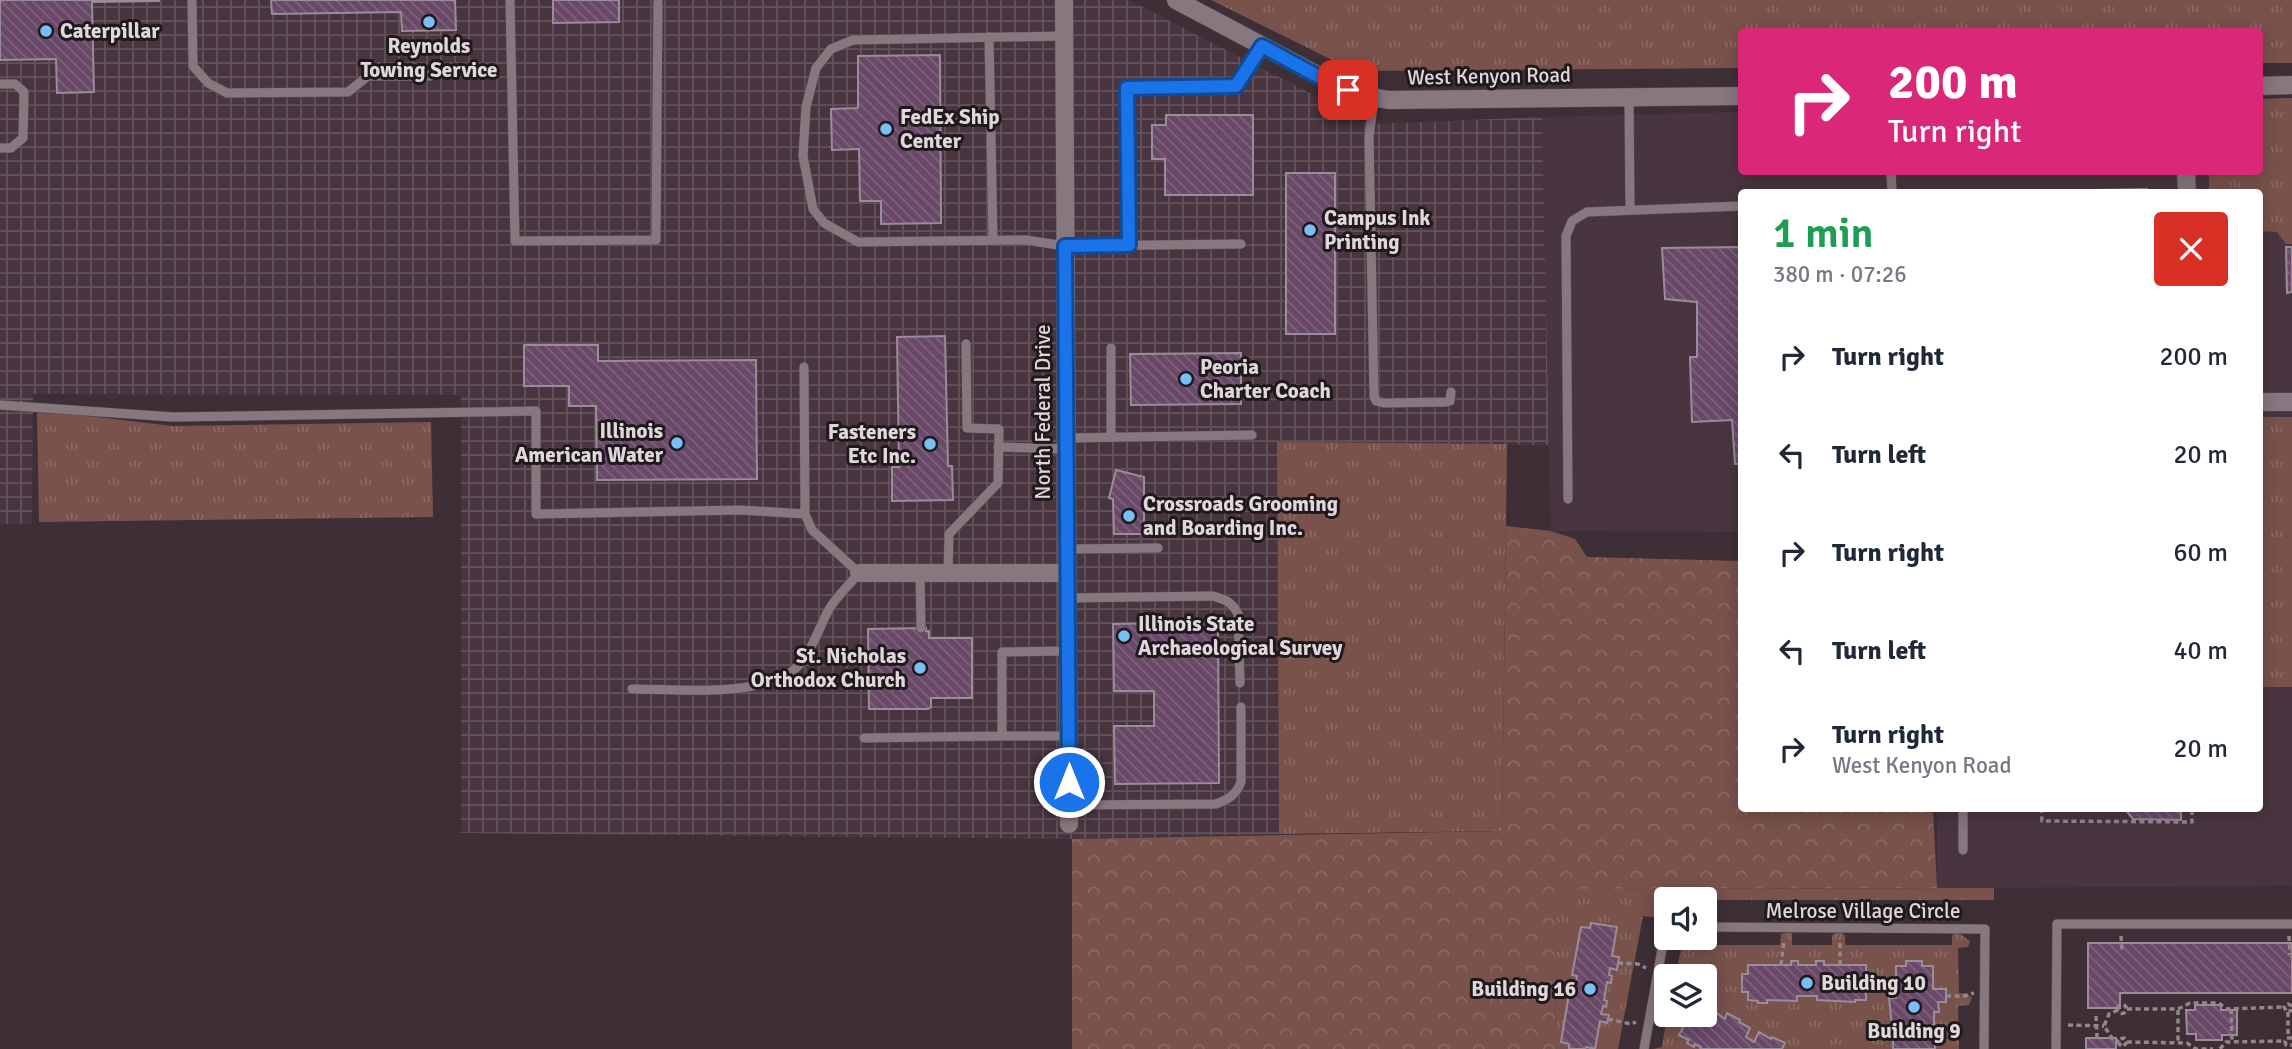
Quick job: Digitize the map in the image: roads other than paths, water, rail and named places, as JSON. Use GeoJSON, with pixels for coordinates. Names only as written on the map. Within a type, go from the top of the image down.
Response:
{"type":"FeatureCollection","features":[{"type":"Feature","properties":{"kind":"street","name":"North Federal Drive"},"geometry":{"type":"LineString","coordinates":[[1063,0],[1069,824]]}},
{"type":"Feature","properties":{"kind":"street","name":"West Kenyon Road"},"geometry":{"type":"LineString","coordinates":[[1176,0],[1334,85],[1388,100],[1738,96]]}},
{"type":"Feature","properties":{"kind":"street"},"geometry":{"type":"LineString","coordinates":[[2263,86],[2292,86]]}},
{"type":"Feature","properties":{"kind":"street"},"geometry":{"type":"LineString","coordinates":[[2263,402],[2292,402]]}},
{"type":"Feature","properties":{"kind":"street"},"geometry":{"type":"LineString","coordinates":[[859,573],[1067,573]]}},
{"type":"Feature","properties":{"kind":"lane"},"geometry":{"type":"LineString","coordinates":[[192,0],[193,65],[208,83],[227,93],[348,92],[368,76],[431,76]]}},
{"type":"Feature","properties":{"kind":"lane"},"geometry":{"type":"LineString","coordinates":[[510,0],[515,241],[656,240],[658,0]]}},
{"type":"Feature","properties":{"kind":"lane"},"geometry":{"type":"LineString","coordinates":[[1063,36],[853,40],[831,49],[816,68],[806,107],[803,156],[813,209],[824,223],[858,242],[1026,240],[1065,246],[1241,244]]}},
{"type":"Feature","properties":{"kind":"lane"},"geometry":{"type":"LineString","coordinates":[[989,37],[993,240]]}},
{"type":"Feature","properties":{"kind":"lane"},"geometry":{"type":"LineString","coordinates":[[1129,245],[1127,88],[1236,86],[1262,46]]}},
{"type":"Feature","properties":{"kind":"lane"},"geometry":{"type":"LineString","coordinates":[[0,84],[15,84],[24,92],[23,138],[11,148],[0,148]]}},
{"type":"Feature","properties":{"kind":"lane"},"geometry":{"type":"LineString","coordinates":[[1374,97],[1369,137],[1374,396],[1376,401],[1384,403],[1446,402],[1450,401],[1451,391]]}},
{"type":"Feature","properties":{"kind":"lane"},"geometry":{"type":"LineString","coordinates":[[1629,97],[1630,209]]}},
{"type":"Feature","properties":{"kind":"lane"},"geometry":{"type":"LineString","coordinates":[[1568,499],[1566,236],[1572,221],[1587,212],[1738,206]]}},
{"type":"Feature","properties":{"kind":"lane"},"geometry":{"type":"LineString","coordinates":[[948,573],[948,534],[998,483],[999,429],[967,428],[967,344]]}},
{"type":"Feature","properties":{"kind":"lane"},"geometry":{"type":"LineString","coordinates":[[1111,348],[1111,437]]}},
{"type":"Feature","properties":{"kind":"lane"},"geometry":{"type":"LineString","coordinates":[[632,689],[728,689],[766,685],[795,669],[813,645],[829,609],[859,573],[812,530],[805,514],[804,367]]}},
{"type":"Feature","properties":{"kind":"lane"},"geometry":{"type":"LineString","coordinates":[[0,405],[173,417],[536,411],[536,514],[741,510],[805,514]]}},
{"type":"Feature","properties":{"kind":"lane"},"geometry":{"type":"LineString","coordinates":[[998,447],[1111,437],[1252,435]]}},
{"type":"Feature","properties":{"kind":"lane"},"geometry":{"type":"LineString","coordinates":[[1067,549],[1158,548]]}},
{"type":"Feature","properties":{"kind":"lane"},"geometry":{"type":"LineString","coordinates":[[920,573],[921,628]]}},
{"type":"Feature","properties":{"kind":"lane"},"geometry":{"type":"LineString","coordinates":[[1068,598],[1223,598],[1233,605],[1238,614],[1240,683]]}},
{"type":"Feature","properties":{"kind":"lane"},"geometry":{"type":"LineString","coordinates":[[1002,736],[1002,652],[1068,651]]}},
{"type":"Feature","properties":{"kind":"lane"},"geometry":{"type":"LineString","coordinates":[[1069,805],[1216,804],[1227,800],[1237,792],[1241,782],[1241,707]]}},
{"type":"Feature","properties":{"kind":"lane"},"geometry":{"type":"LineString","coordinates":[[864,738],[1069,736]]}},
{"type":"Feature","properties":{"kind":"lane"},"geometry":{"type":"LineString","coordinates":[[1963,812],[1963,850]]}},
{"type":"Feature","properties":{"kind":"lane"},"geometry":{"type":"LineString","coordinates":[[2056,1049],[2057,924],[2290,924]]}},
{"type":"Feature","properties":{"kind":"lane","name":"Melrose Village Circle"},"geometry":{"type":"LineString","coordinates":[[1717,927],[1986,929],[1984,1049]]}},
{"type":"Feature","properties":{"kind":"lane"},"geometry":{"type":"LineString","coordinates":[[1644,1049],[1662,950]]}},
{"type":"Feature","properties":{"kind":"place","name":"Reynolds Towing Service"},"geometry":{"type":"Point","coordinates":[429,22]}},
{"type":"Feature","properties":{"kind":"place","name":"Caterpillar"},"geometry":{"type":"Point","coordinates":[46,31]}},
{"type":"Feature","properties":{"kind":"place","name":"FedEx Ship Center"},"geometry":{"type":"Point","coordinates":[886,129]}},
{"type":"Feature","properties":{"kind":"place","name":"Campus Ink Printing"},"geometry":{"type":"Point","coordinates":[1310,230]}},
{"type":"Feature","properties":{"kind":"place","name":"Peoria Charter Coach"},"geometry":{"type":"Point","coordinates":[1186,379]}},
{"type":"Feature","properties":{"kind":"place","name":"Illinois American Water"},"geometry":{"type":"Point","coordinates":[677,443]}},
{"type":"Feature","properties":{"kind":"place","name":"Fasteners Etc Inc."},"geometry":{"type":"Point","coordinates":[930,444]}},
{"type":"Feature","properties":{"kind":"place","name":"Crossroads Grooming and Boarding Inc."},"geometry":{"type":"Point","coordinates":[1129,516]}},
{"type":"Feature","properties":{"kind":"place","name":"Illinois State Archaeological Survey"},"geometry":{"type":"Point","coordinates":[1124,636]}},
{"type":"Feature","properties":{"kind":"place","name":"St. Nicholas Orthodox Church"},"geometry":{"type":"Point","coordinates":[920,668]}},
{"type":"Feature","properties":{"kind":"place","name":"Building 10"},"geometry":{"type":"Point","coordinates":[1807,983]}},
{"type":"Feature","properties":{"kind":"place","name":"Building 16"},"geometry":{"type":"Point","coordinates":[1590,989]}},
{"type":"Feature","properties":{"kind":"place","name":"Building 9"},"geometry":{"type":"Point","coordinates":[1914,1007]}}]}
